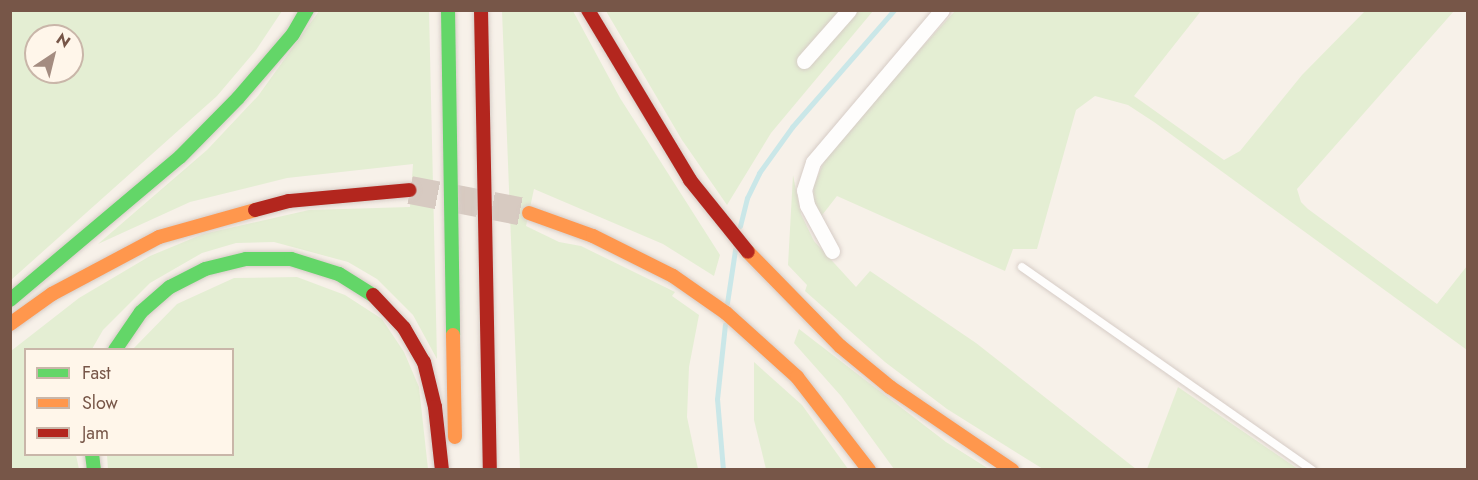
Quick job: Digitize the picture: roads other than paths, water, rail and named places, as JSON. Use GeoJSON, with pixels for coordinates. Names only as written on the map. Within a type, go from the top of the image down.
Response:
{"type":"FeatureCollection","features":[{"type":"Feature","properties":{"kind":"highway"},"geometry":{"type":"LineString","coordinates":[[10,300],[180,157],[238,98],[293,34],[307,10]]}},
{"type":"Feature","properties":{"kind":"highway"},"geometry":{"type":"LineString","coordinates":[[448,10],[456,470]]}},
{"type":"Feature","properties":{"kind":"highway"},"geometry":{"type":"LineString","coordinates":[[481,10],[490,470]]}},
{"type":"Feature","properties":{"kind":"highway"},"geometry":{"type":"LineString","coordinates":[[588,10],[690,180],[755,260],[800,308],[890,387],[1012,470]]}},
{"type":"Feature","properties":{"kind":"highway"},"geometry":{"type":"LineString","coordinates":[[10,324],[52,294],[159,237],[289,201],[410,190]]}},
{"type":"Feature","properties":{"kind":"highway"},"geometry":{"type":"LineString","coordinates":[[529,213],[593,236],[673,276],[761,341],[797,377],[868,470]]}},
{"type":"Feature","properties":{"kind":"highway"},"geometry":{"type":"LineString","coordinates":[[116,348],[141,312],[170,287],[205,269],[246,259],[291,259],[339,274],[377,297],[404,328],[424,362],[435,407],[442,470]]}},
{"type":"Feature","properties":{"kind":"street"},"geometry":{"type":"LineString","coordinates":[[804,61],[849,10]]}},
{"type":"Feature","properties":{"kind":"street"},"geometry":{"type":"LineString","coordinates":[[832,251],[807,205],[804,190],[813,162],[942,10]]}},
{"type":"Feature","properties":{"kind":"lane"},"geometry":{"type":"LineString","coordinates":[[1022,267],[1312,470]]}},
{"type":"Feature","properties":{"kind":"waterway"},"geometry":{"type":"LineString","coordinates":[[740,226],[747,198],[759,173],[792,127],[894,10]]}},
{"type":"Feature","properties":{"kind":"waterway"},"geometry":{"type":"LineString","coordinates":[[727,303],[735,250]]}},
{"type":"Feature","properties":{"kind":"waterway"},"geometry":{"type":"LineString","coordinates":[[723,470],[717,399],[725,324]]}},
{"type":"Feature","properties":{"kind":"tunnel"},"geometry":{"type":"LineString","coordinates":[[410,190],[529,213]]}}]}
